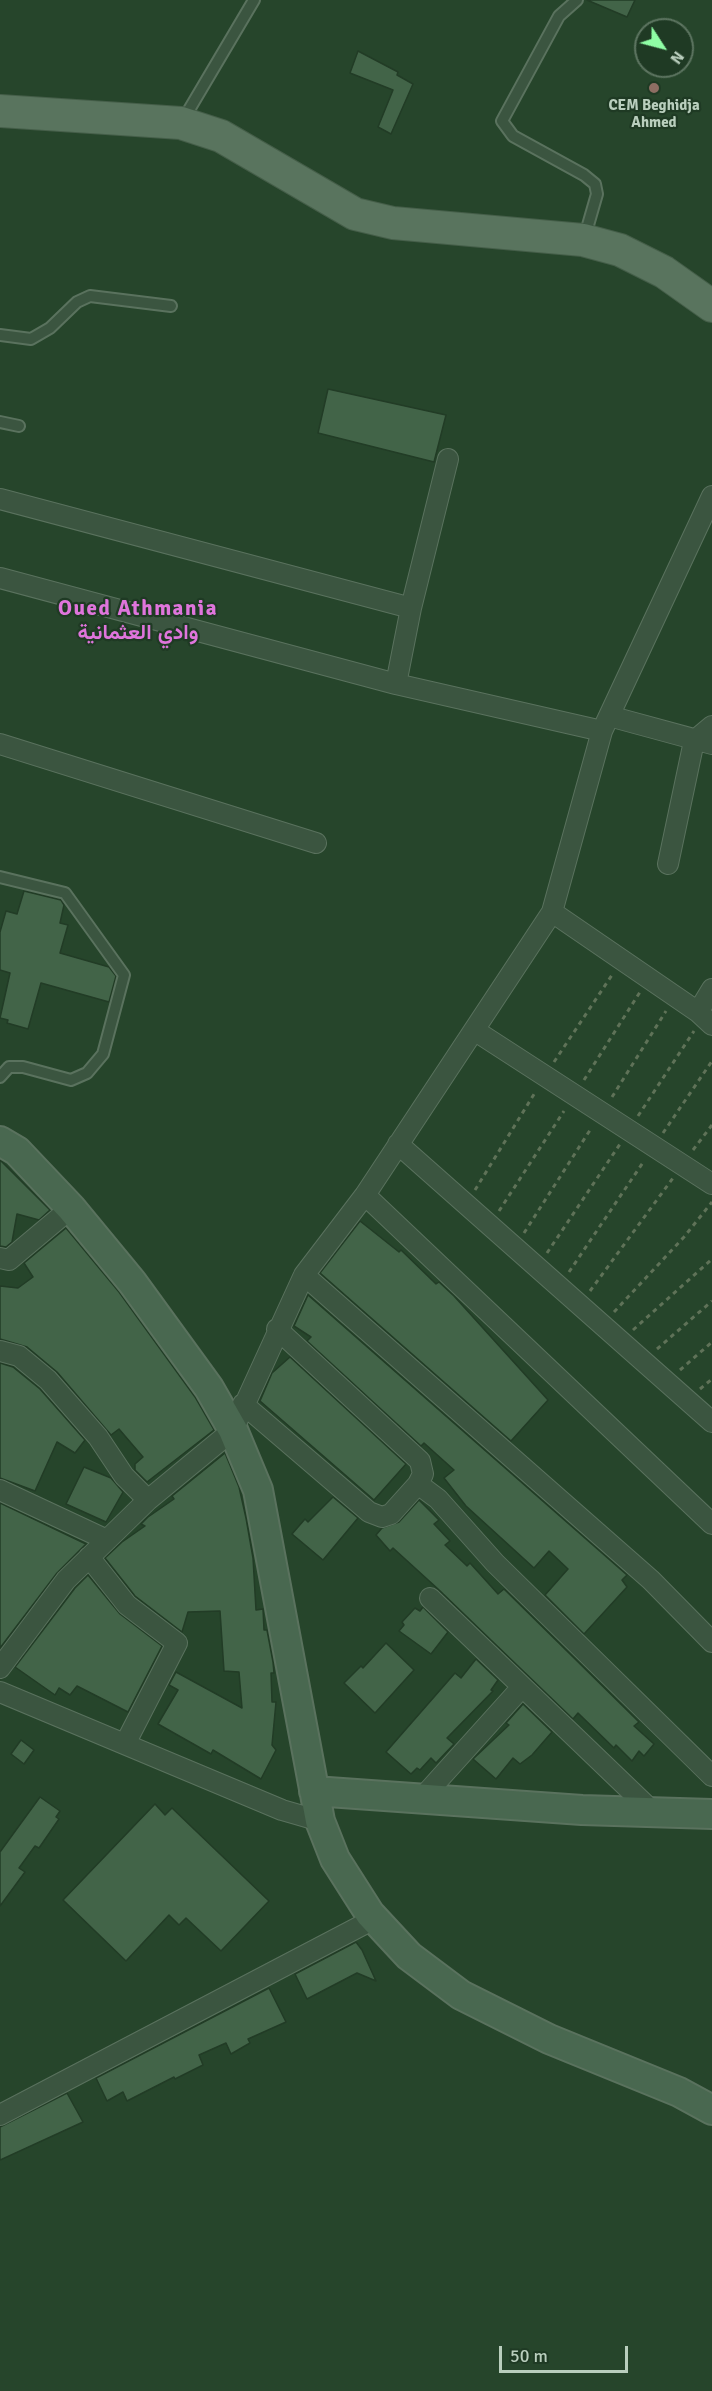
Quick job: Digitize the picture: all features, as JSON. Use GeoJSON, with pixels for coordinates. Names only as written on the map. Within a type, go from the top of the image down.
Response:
{"type":"FeatureCollection","features":[{"type":"Feature","properties":{"kind":"main road"},"geometry":{"type":"LineString","coordinates":[[0,111],[181,123],[221,136],[355,214],[393,223],[583,240],[620,250],[664,272],[712,306]]}},
{"type":"Feature","properties":{"kind":"main road"},"geometry":{"type":"LineString","coordinates":[[0,1141],[17,1151],[71,1208],[132,1282],[209,1388],[238,1417],[258,1490],[320,1821],[335,1859],[374,1919],[409,1956],[461,1995],[549,2039],[679,2092],[712,2110]]}},
{"type":"Feature","properties":{"kind":"main road"},"geometry":{"type":"LineString","coordinates":[[314,1791],[712,1814]]}},
{"type":"Feature","properties":{"kind":"street"},"geometry":{"type":"LineString","coordinates":[[396,684],[411,608],[448,459]]}},
{"type":"Feature","properties":{"kind":"street"},"geometry":{"type":"LineString","coordinates":[[0,1668],[66,1580],[238,1417],[304,1275],[365,1195],[552,912],[606,723],[712,496]]}},
{"type":"Feature","properties":{"kind":"street"},"geometry":{"type":"LineString","coordinates":[[0,499],[411,608]]}},
{"type":"Feature","properties":{"kind":"street"},"geometry":{"type":"LineString","coordinates":[[0,578],[396,684],[703,743]]}},
{"type":"Feature","properties":{"kind":"street"},"geometry":{"type":"LineString","coordinates":[[668,864],[703,743],[712,726]]}},
{"type":"Feature","properties":{"kind":"street"},"geometry":{"type":"LineString","coordinates":[[0,744],[316,843]]}},
{"type":"Feature","properties":{"kind":"street"},"geometry":{"type":"LineString","coordinates":[[552,912],[704,1018],[712,989]]}},
{"type":"Feature","properties":{"kind":"street"},"geometry":{"type":"LineString","coordinates":[[474,1030],[712,1184]]}},
{"type":"Feature","properties":{"kind":"street"},"geometry":{"type":"LineString","coordinates":[[398,1144],[712,1422]]}},
{"type":"Feature","properties":{"kind":"street"},"geometry":{"type":"LineString","coordinates":[[365,1195],[712,1524]]}},
{"type":"Feature","properties":{"kind":"street"},"geometry":{"type":"LineString","coordinates":[[0,1258],[9,1260],[71,1208]]}},
{"type":"Feature","properties":{"kind":"street"},"geometry":{"type":"LineString","coordinates":[[304,1275],[651,1580],[712,1642]]}},
{"type":"Feature","properties":{"kind":"street"},"geometry":{"type":"LineString","coordinates":[[238,1417],[369,1512],[382,1517],[391,1514],[418,1484],[423,1474],[420,1461],[277,1329]]}},
{"type":"Feature","properties":{"kind":"street"},"geometry":{"type":"LineString","coordinates":[[0,1351],[19,1356],[48,1380],[98,1437],[124,1476],[148,1500]]}},
{"type":"Feature","properties":{"kind":"street"},"geometry":{"type":"LineString","coordinates":[[418,1484],[438,1499],[495,1563],[712,1776]]}},
{"type":"Feature","properties":{"kind":"street"},"geometry":{"type":"LineString","coordinates":[[0,1490],[107,1540]]}},
{"type":"Feature","properties":{"kind":"street"},"geometry":{"type":"LineString","coordinates":[[89,1557],[127,1605],[177,1643],[125,1744]]}},
{"type":"Feature","properties":{"kind":"street"},"geometry":{"type":"LineString","coordinates":[[430,1598],[653,1812]]}},
{"type":"Feature","properties":{"kind":"street"},"geometry":{"type":"LineString","coordinates":[[422,1798],[522,1687]]}},
{"type":"Feature","properties":{"kind":"street"},"geometry":{"type":"LineString","coordinates":[[0,1692],[282,1809],[320,1821]]}},
{"type":"Feature","properties":{"kind":"street"},"geometry":{"type":"LineString","coordinates":[[0,2115],[374,1919]]}},
{"type":"Feature","properties":{"kind":"lane"},"geometry":{"type":"LineString","coordinates":[[181,123],[254,0]]}},
{"type":"Feature","properties":{"kind":"lane"},"geometry":{"type":"LineString","coordinates":[[577,0],[559,16],[502,121],[513,136],[584,175],[595,184],[597,194],[583,240]]}},
{"type":"Feature","properties":{"kind":"lane"},"geometry":{"type":"LineString","coordinates":[[0,335],[31,339],[51,328],[77,302],[90,296],[171,306]]}},
{"type":"Feature","properties":{"kind":"lane"},"geometry":{"type":"LineString","coordinates":[[0,422],[19,426]]}},
{"type":"Feature","properties":{"kind":"lane"},"geometry":{"type":"LineString","coordinates":[[0,877],[64,893],[124,975],[103,1054],[87,1073],[71,1080],[23,1067],[9,1067],[0,1077]]}},
{"type":"Feature","properties":{"kind":"path"},"geometry":{"type":"LineString","coordinates":[[466,1204],[546,1075],[622,960]]}},
{"type":"Feature","properties":{"kind":"path"},"geometry":{"type":"LineString","coordinates":[[490,1225],[649,979]]}},
{"type":"Feature","properties":{"kind":"path"},"geometry":{"type":"LineString","coordinates":[[515,1247],[676,997]]}},
{"type":"Feature","properties":{"kind":"path"},"geometry":{"type":"LineString","coordinates":[[538,1267],[704,1018]]}},
{"type":"Feature","properties":{"kind":"path"},"geometry":{"type":"LineString","coordinates":[[560,1286],[712,1061]]}},
{"type":"Feature","properties":{"kind":"path"},"geometry":{"type":"LineString","coordinates":[[580,1304],[712,1125]]}},
{"type":"Feature","properties":{"kind":"path"},"geometry":{"type":"LineString","coordinates":[[603,1324],[684,1237],[712,1202]]}},
{"type":"Feature","properties":{"kind":"path"},"geometry":{"type":"LineString","coordinates":[[621,1340],[712,1259]]}},
{"type":"Feature","properties":{"kind":"path"},"geometry":{"type":"LineString","coordinates":[[644,1361],[712,1301]]}},
{"type":"Feature","properties":{"kind":"path"},"geometry":{"type":"LineString","coordinates":[[667,1382],[712,1342]]}},
{"type":"Feature","properties":{"kind":"building"},"geometry":{"type":"Polygon","coordinates":[[[587,0],[635,0],[627,17],[587,0]]]}},
{"type":"Feature","properties":{"kind":"building"},"geometry":{"type":"Polygon","coordinates":[[[358,51],[398,72],[397,75],[413,84],[391,134],[378,127],[393,90],[350,73],[358,51]]]}},
{"type":"Feature","properties":{"kind":"building"},"geometry":{"type":"Polygon","coordinates":[[[328,389],[446,415],[434,462],[318,433],[328,389]]]}},
{"type":"Feature","properties":{"kind":"building"},"geometry":{"type":"Polygon","coordinates":[[[24,891],[61,900],[64,905],[60,923],[68,925],[60,953],[109,967],[116,976],[109,1002],[41,983],[28,1029],[7,1023],[8,1020],[0,1018],[10,973],[0,970],[0,932],[6,911],[17,914],[24,891]]]}},
{"type":"Feature","properties":{"kind":"building"},"geometry":{"type":"Polygon","coordinates":[[[0,1160],[50,1210],[39,1220],[17,1214],[12,1242],[6,1247],[0,1246],[0,1160]]]}},
{"type":"Feature","properties":{"kind":"building"},"geometry":{"type":"Polygon","coordinates":[[[360,1221],[399,1252],[401,1250],[436,1284],[439,1282],[454,1296],[548,1400],[511,1441],[320,1273],[360,1221]]]}},
{"type":"Feature","properties":{"kind":"building"},"geometry":{"type":"Polygon","coordinates":[[[66,1228],[119,1292],[195,1397],[214,1430],[147,1482],[135,1470],[135,1464],[143,1457],[119,1429],[111,1435],[57,1372],[27,1347],[0,1339],[0,1286],[18,1288],[33,1277],[24,1263],[66,1228]]]}},
{"type":"Feature","properties":{"kind":"building"},"geometry":{"type":"Polygon","coordinates":[[[308,1295],[627,1575],[622,1580],[627,1587],[584,1634],[545,1595],[568,1569],[549,1551],[534,1568],[466,1506],[444,1478],[454,1470],[424,1443],[421,1446],[307,1341],[311,1337],[294,1326],[308,1295]]]}},
{"type":"Feature","properties":{"kind":"building"},"geometry":{"type":"Polygon","coordinates":[[[290,1357],[406,1464],[374,1500],[260,1401],[272,1373],[290,1357]]]}},
{"type":"Feature","properties":{"kind":"building"},"geometry":{"type":"Polygon","coordinates":[[[0,1363],[13,1367],[40,1389],[85,1440],[75,1453],[57,1442],[35,1491],[0,1478],[0,1363]]]}},
{"type":"Feature","properties":{"kind":"building"},"geometry":{"type":"Polygon","coordinates":[[[225,1453],[239,1487],[253,1558],[256,1610],[263,1609],[264,1630],[267,1630],[273,1662],[272,1702],[276,1702],[272,1745],[276,1750],[261,1779],[213,1750],[211,1754],[158,1724],[178,1690],[169,1685],[176,1672],[242,1708],[239,1672],[224,1671],[220,1611],[188,1612],[182,1632],[135,1596],[105,1558],[122,1542],[145,1526],[141,1524],[174,1499],[172,1496],[225,1453]]]}},
{"type":"Feature","properties":{"kind":"building"},"geometry":{"type":"Polygon","coordinates":[[[84,1467],[111,1478],[123,1492],[106,1522],[66,1504],[84,1467]]]}},
{"type":"Feature","properties":{"kind":"building"},"geometry":{"type":"Polygon","coordinates":[[[333,1497],[358,1518],[323,1560],[292,1534],[305,1519],[308,1522],[333,1497]]]}},
{"type":"Feature","properties":{"kind":"building"},"geometry":{"type":"Polygon","coordinates":[[[419,1500],[439,1520],[434,1524],[450,1541],[445,1545],[467,1566],[470,1563],[498,1594],[504,1589],[639,1722],[634,1726],[654,1744],[644,1756],[639,1751],[632,1761],[616,1745],[614,1748],[578,1713],[573,1719],[438,1589],[393,1548],[390,1551],[376,1535],[382,1528],[399,1522],[419,1500]]]}},
{"type":"Feature","properties":{"kind":"building"},"geometry":{"type":"Polygon","coordinates":[[[0,1503],[86,1544],[57,1573],[0,1648],[0,1503]]]}},
{"type":"Feature","properties":{"kind":"building"},"geometry":{"type":"Polygon","coordinates":[[[88,1575],[120,1614],[162,1646],[128,1712],[77,1686],[70,1695],[59,1688],[55,1695],[15,1667],[75,1588],[88,1575]]]}},
{"type":"Feature","properties":{"kind":"building"},"geometry":{"type":"Polygon","coordinates":[[[423,1607],[448,1632],[431,1654],[399,1631],[404,1625],[402,1622],[415,1608],[420,1611],[423,1607]]]}},
{"type":"Feature","properties":{"kind":"building"},"geometry":{"type":"Polygon","coordinates":[[[386,1643],[414,1670],[375,1713],[344,1683],[361,1666],[363,1668],[386,1643]]]}},
{"type":"Feature","properties":{"kind":"building"},"geometry":{"type":"Polygon","coordinates":[[[476,1659],[498,1680],[491,1690],[493,1691],[447,1738],[454,1744],[436,1763],[431,1758],[420,1770],[417,1768],[411,1774],[386,1752],[455,1673],[461,1678],[476,1659]]]}},
{"type":"Feature","properties":{"kind":"building"},"geometry":{"type":"Polygon","coordinates":[[[523,1704],[552,1732],[532,1755],[520,1764],[513,1758],[496,1779],[473,1759],[509,1725],[506,1723],[523,1704]]]}},
{"type":"Feature","properties":{"kind":"building"},"geometry":{"type":"Polygon","coordinates":[[[21,1740],[34,1750],[24,1764],[11,1754],[21,1740]]]}},
{"type":"Feature","properties":{"kind":"building"},"geometry":{"type":"Polygon","coordinates":[[[40,1797],[60,1811],[56,1817],[59,1819],[39,1848],[35,1846],[19,1868],[25,1872],[0,1906],[0,1852],[40,1797]]]}},
{"type":"Feature","properties":{"kind":"building"},"geometry":{"type":"Polygon","coordinates":[[[155,1804],[165,1815],[172,1808],[269,1901],[221,1951],[186,1918],[179,1925],[169,1915],[126,1961],[63,1900],[155,1804]]]}},
{"type":"Feature","properties":{"kind":"building"},"geometry":{"type":"Polygon","coordinates":[[[356,1942],[376,1981],[357,1973],[307,1999],[295,1974],[356,1942]]]}},
{"type":"Feature","properties":{"kind":"building"},"geometry":{"type":"Polygon","coordinates":[[[269,1988],[286,2022],[248,2039],[250,2043],[231,2054],[226,2043],[199,2055],[203,2065],[127,2101],[123,2092],[107,2101],[96,2078],[269,1988]]]}},
{"type":"Feature","properties":{"kind":"building"},"geometry":{"type":"Polygon","coordinates":[[[67,2093],[83,2122],[0,2160],[0,2127],[67,2093]]]}},
{"type":"Feature","properties":{"kind":"place","name":"CEM Beghidja Ahmed"},"geometry":{"type":"Point","coordinates":[654,88]}},
{"type":"Feature","properties":{"kind":"district","name":"Oued Athmania وادي العثمانية"},"geometry":{"type":"Point","coordinates":[138,621]}}]}
